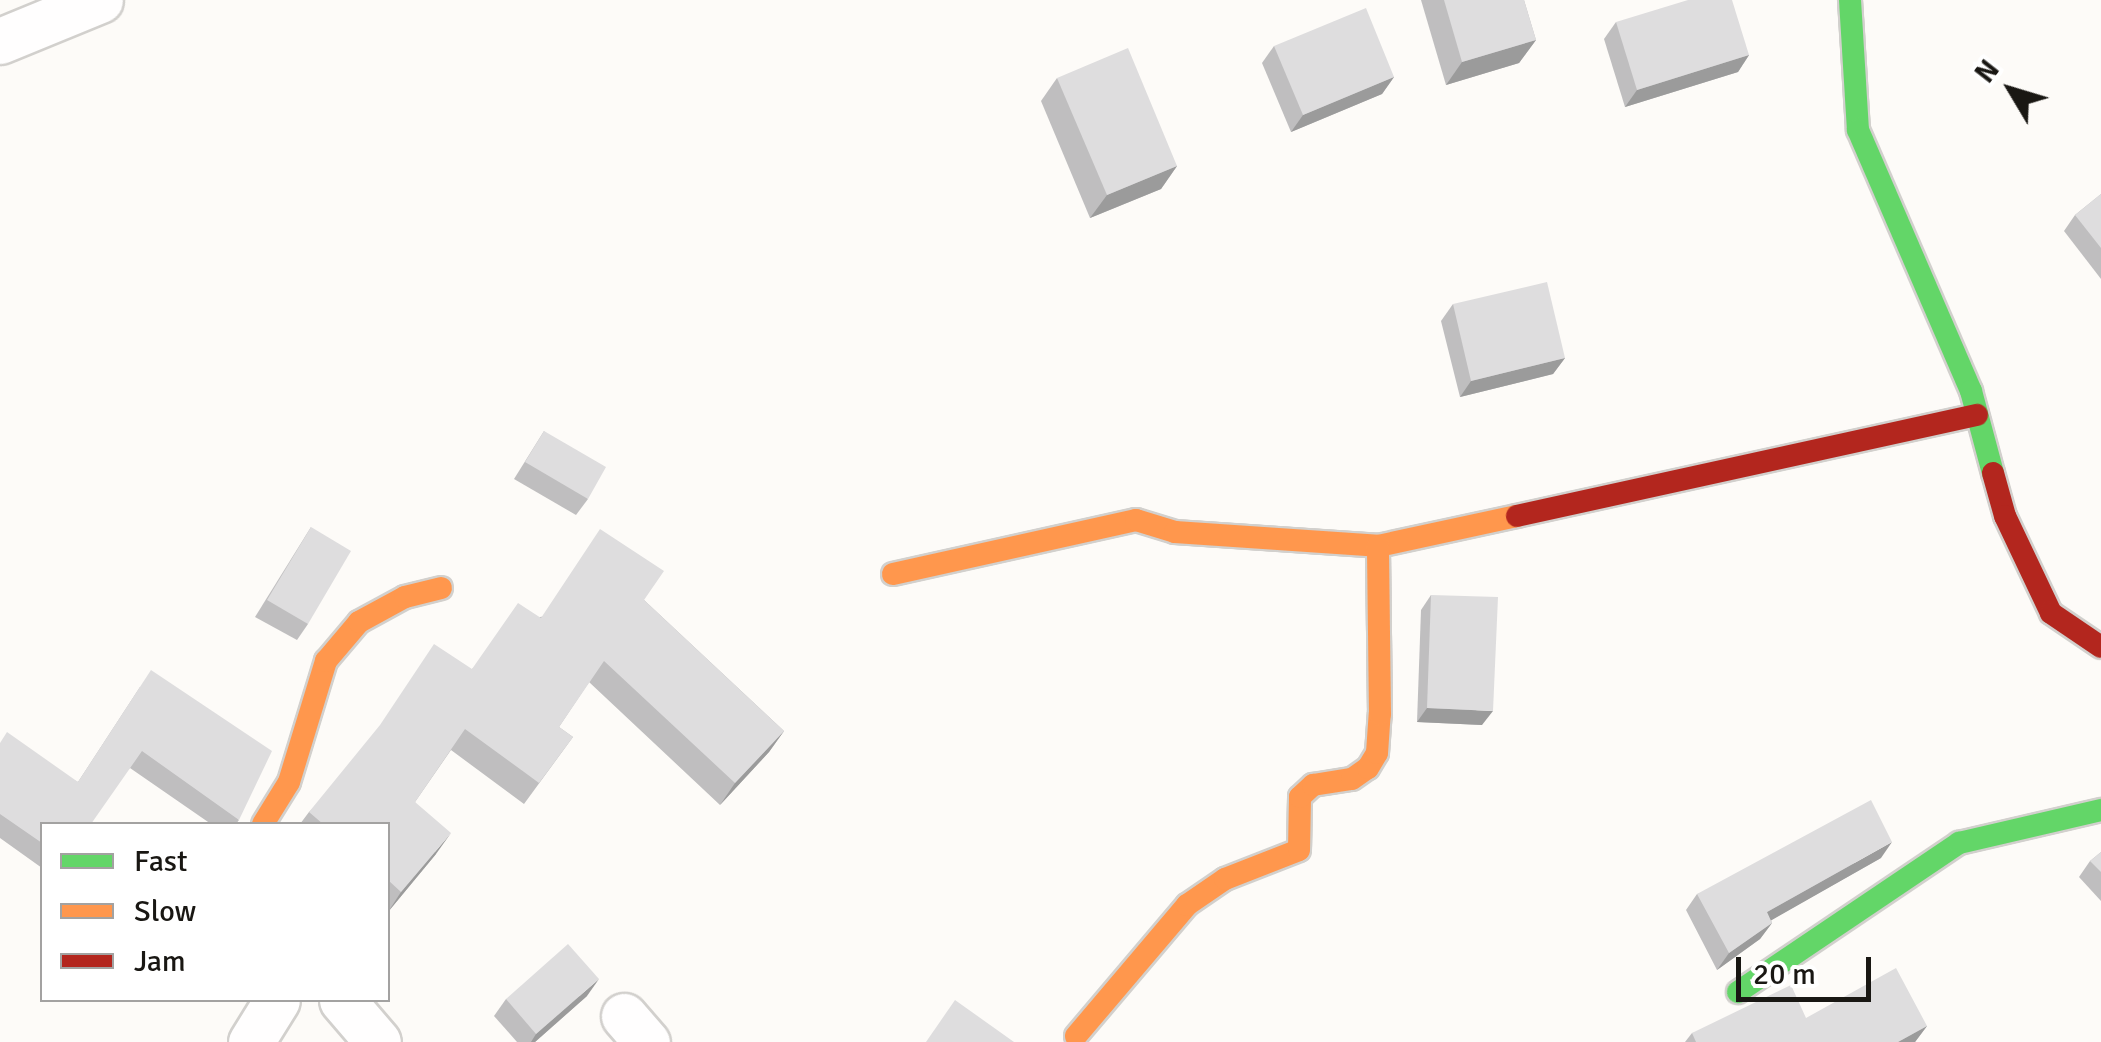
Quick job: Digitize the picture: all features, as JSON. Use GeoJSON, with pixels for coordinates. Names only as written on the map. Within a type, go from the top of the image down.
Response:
{"type":"FeatureCollection","features":[{"type":"Feature","properties":{"kind":"street"},"geometry":{"type":"LineString","coordinates":[[0,41],[100,0]]}},
{"type":"Feature","properties":{"kind":"street"},"geometry":{"type":"LineString","coordinates":[[1850,0],[1858,130],[1977,415],[2004,516],[2050,613],[2101,647]]}},
{"type":"Feature","properties":{"kind":"street"},"geometry":{"type":"LineString","coordinates":[[893,574],[1136,520],[1175,532],[1378,546],[1977,415]]}},
{"type":"Feature","properties":{"kind":"street"},"geometry":{"type":"LineString","coordinates":[[1076,1036],[1187,906],[1224,879],[1299,850],[1300,797],[1313,785],[1352,780],[1368,768],[1380,714],[1378,546]]}},
{"type":"Feature","properties":{"kind":"street"},"geometry":{"type":"LineString","coordinates":[[264,822],[289,782],[326,661],[359,622],[405,597],[441,588]]}},
{"type":"Feature","properties":{"kind":"street"},"geometry":{"type":"LineString","coordinates":[[1738,992],[1959,842],[2101,810]]}},
{"type":"Feature","properties":{"kind":"street"},"geometry":{"type":"LineString","coordinates":[[251,1042],[276,1002]]}},
{"type":"Feature","properties":{"kind":"street"},"geometry":{"type":"LineString","coordinates":[[344,1002],[378,1042]]}},
{"type":"Feature","properties":{"kind":"building"},"geometry":{"type":"Polygon","coordinates":[[[1444,0],[1524,0],[1536,40],[1462,62],[1444,0]]]}},
{"type":"Feature","properties":{"kind":"building"},"geometry":{"type":"Polygon","coordinates":[[[1688,0],[1732,0],[1749,55],[1637,90],[1616,22],[1688,0]]]}},
{"type":"Feature","properties":{"kind":"building"},"geometry":{"type":"Polygon","coordinates":[[[1366,8],[1394,77],[1303,115],[1274,46],[1366,8]]]}},
{"type":"Feature","properties":{"kind":"building"},"geometry":{"type":"Polygon","coordinates":[[[1128,48],[1177,166],[1107,195],[1057,78],[1128,48]]]}},
{"type":"Feature","properties":{"kind":"building"},"geometry":{"type":"Polygon","coordinates":[[[2101,194],[2101,248],[2075,215],[2101,194]]]}},
{"type":"Feature","properties":{"kind":"building"},"geometry":{"type":"Polygon","coordinates":[[[1547,282],[1565,358],[1471,381],[1453,304],[1547,282]]]}},
{"type":"Feature","properties":{"kind":"building"},"geometry":{"type":"Polygon","coordinates":[[[544,431],[606,467],[588,499],[525,462],[544,431]]]}},
{"type":"Feature","properties":{"kind":"building"},"geometry":{"type":"Polygon","coordinates":[[[311,527],[351,551],[308,624],[267,600],[311,527]]]}},
{"type":"Feature","properties":{"kind":"building"},"geometry":{"type":"Polygon","coordinates":[[[600,529],[664,571],[644,600],[784,731],[735,783],[604,661],[559,727],[573,737],[539,783],[465,729],[415,802],[451,833],[401,892],[390,882],[390,822],[321,822],[309,812],[380,725],[434,644],[472,669],[518,603],[541,618],[600,529]]]}},
{"type":"Feature","properties":{"kind":"building"},"geometry":{"type":"Polygon","coordinates":[[[1431,595],[1498,597],[1493,711],[1427,708],[1431,595]]]}},
{"type":"Feature","properties":{"kind":"building"},"geometry":{"type":"Polygon","coordinates":[[[151,670],[272,751],[239,820],[142,751],[92,822],[40,822],[40,842],[0,814],[0,743],[7,732],[78,782],[151,670]]]}},
{"type":"Feature","properties":{"kind":"building"},"geometry":{"type":"Polygon","coordinates":[[[1871,800],[1892,842],[1767,912],[1772,923],[1729,953],[1697,894],[1871,800]]]}},
{"type":"Feature","properties":{"kind":"building"},"geometry":{"type":"Polygon","coordinates":[[[2101,852],[2101,872],[2090,861],[2101,852]]]}},
{"type":"Feature","properties":{"kind":"building"},"geometry":{"type":"Polygon","coordinates":[[[568,944],[599,979],[536,1034],[506,999],[568,944]]]}},
{"type":"Feature","properties":{"kind":"building"},"geometry":{"type":"Polygon","coordinates":[[[1896,968],[1927,1026],[1898,1042],[1696,1042],[1692,1033],[1791,985],[1806,1018],[1896,968]]]}},
{"type":"Feature","properties":{"kind":"building"},"geometry":{"type":"Polygon","coordinates":[[[955,1000],[1014,1042],[926,1042],[955,1000]]]}},
{"type":"Feature","properties":{"kind":"traffic: fast"},"geometry":{"type":"LineString","coordinates":[[1850,0],[1858,130],[1971,391],[1993,473]]}},
{"type":"Feature","properties":{"kind":"traffic: fast"},"geometry":{"type":"LineString","coordinates":[[1738,992],[1959,843],[2101,810]]}},
{"type":"Feature","properties":{"kind":"traffic: slow"},"geometry":{"type":"LineString","coordinates":[[893,574],[1136,520],[1175,532],[1378,546],[1517,516]]}},
{"type":"Feature","properties":{"kind":"traffic: slow"},"geometry":{"type":"LineString","coordinates":[[1076,1036],[1187,905],[1225,879],[1299,850],[1300,797],[1313,785],[1352,779],[1368,768],[1377,753],[1380,714],[1378,546]]}},
{"type":"Feature","properties":{"kind":"traffic: slow"},"geometry":{"type":"LineString","coordinates":[[264,822],[289,782],[326,661],[359,622],[405,597],[441,588]]}},
{"type":"Feature","properties":{"kind":"traffic: jam"},"geometry":{"type":"LineString","coordinates":[[1517,516],[1977,415]]}},
{"type":"Feature","properties":{"kind":"traffic: jam"},"geometry":{"type":"LineString","coordinates":[[1993,473],[2005,516],[2051,613],[2101,647]]}}]}
